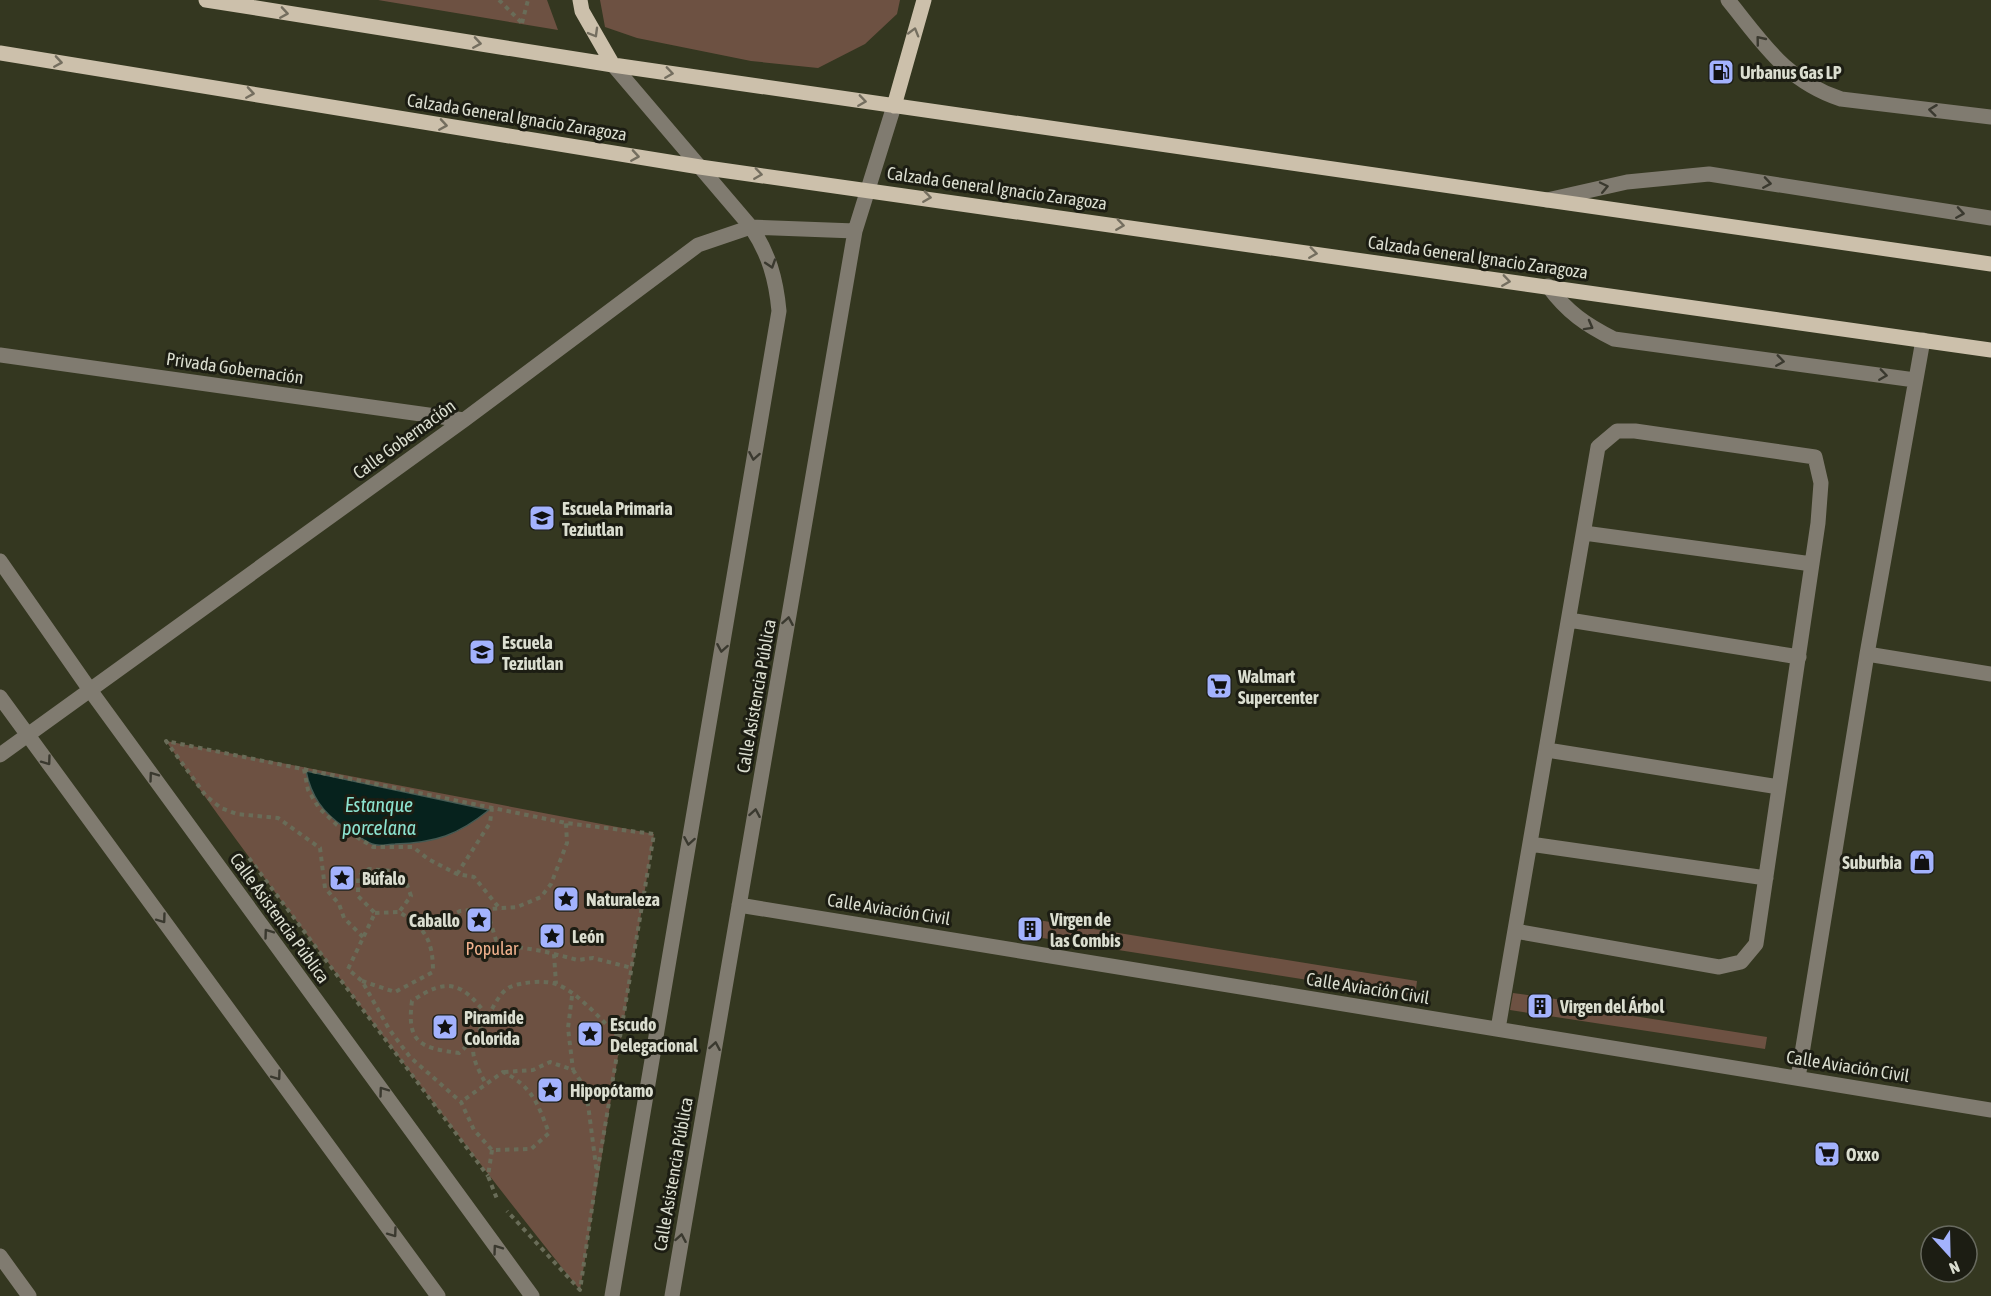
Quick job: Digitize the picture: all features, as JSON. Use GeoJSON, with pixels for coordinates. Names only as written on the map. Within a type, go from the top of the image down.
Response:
{"type":"FeatureCollection","features":[{"type":"Feature","properties":{"kind":"main road"},"geometry":{"type":"LineString","coordinates":[[206,0],[613,65],[1991,264]]}},
{"type":"Feature","properties":{"kind":"main road"},"geometry":{"type":"LineString","coordinates":[[580,0],[582,11],[613,65]]}},
{"type":"Feature","properties":{"kind":"main road"},"geometry":{"type":"LineString","coordinates":[[894,106],[924,0]]}},
{"type":"Feature","properties":{"kind":"main road","name":"Calzada General Ignacio Zaragoza"},"geometry":{"type":"LineString","coordinates":[[0,53],[700,167],[869,189],[1991,350]]}},
{"type":"Feature","properties":{"kind":"street"},"geometry":{"type":"LineString","coordinates":[[1728,0],[1782,66],[1818,92],[1841,99],[1991,117]]}},
{"type":"Feature","properties":{"kind":"street"},"geometry":{"type":"LineString","coordinates":[[612,1296],[779,311],[777,282],[765,248],[751,227],[613,65]]}},
{"type":"Feature","properties":{"kind":"street","name":"Calle Asistencia Pública"},"geometry":{"type":"LineString","coordinates":[[672,1296],[855,231],[894,106]]}},
{"type":"Feature","properties":{"kind":"street"},"geometry":{"type":"LineString","coordinates":[[1547,200],[1627,182],[1709,174],[1991,218]]}},
{"type":"Feature","properties":{"kind":"street","name":"Calle Gobernación"},"geometry":{"type":"LineString","coordinates":[[0,755],[464,420],[698,245],[751,227],[855,231]]}},
{"type":"Feature","properties":{"kind":"street"},"geometry":{"type":"LineString","coordinates":[[1548,286],[1566,310],[1579,320],[1614,339],[1915,380]]}},
{"type":"Feature","properties":{"kind":"street"},"geometry":{"type":"LineString","coordinates":[[1798,1078],[1867,654],[1923,340]]}},
{"type":"Feature","properties":{"kind":"street","name":"Privada Gobernación"},"geometry":{"type":"LineString","coordinates":[[0,355],[464,420]]}},
{"type":"Feature","properties":{"kind":"street"},"geometry":{"type":"LineString","coordinates":[[1498,1029],[1546,750],[1599,447],[1617,431],[1635,431],[1815,457],[1821,483],[1812,564],[1756,944],[1741,962],[1719,967],[1515,931]]}},
{"type":"Feature","properties":{"kind":"street"},"geometry":{"type":"LineString","coordinates":[[1584,533],[1812,564]]}},
{"type":"Feature","properties":{"kind":"street","name":"Calle Asistencia Pública"},"geometry":{"type":"LineString","coordinates":[[0,561],[90,690],[532,1296]]}},
{"type":"Feature","properties":{"kind":"street"},"geometry":{"type":"LineString","coordinates":[[1569,620],[1799,657]]}},
{"type":"Feature","properties":{"kind":"street"},"geometry":{"type":"LineString","coordinates":[[1867,654],[1991,674]]}},
{"type":"Feature","properties":{"kind":"street"},"geometry":{"type":"LineString","coordinates":[[0,697],[438,1296]]}},
{"type":"Feature","properties":{"kind":"street"},"geometry":{"type":"LineString","coordinates":[[1546,750],[1779,787]]}},
{"type":"Feature","properties":{"kind":"street"},"geometry":{"type":"LineString","coordinates":[[1530,844],[1766,879]]}},
{"type":"Feature","properties":{"kind":"street","name":"Calle Aviación Civil"},"geometry":{"type":"LineString","coordinates":[[739,905],[1991,1110]]}},
{"type":"Feature","properties":{"kind":"street"},"geometry":{"type":"LineString","coordinates":[[0,1256],[29,1296]]}},
{"type":"Feature","properties":{"kind":"path"},"geometry":{"type":"LineString","coordinates":[[499,0],[522,24],[528,0]]}},
{"type":"Feature","properties":{"kind":"path"},"geometry":{"type":"LineString","coordinates":[[215,812],[166,741],[566,823],[654,834],[597,1174],[580,1290],[506,1210]]}},
{"type":"Feature","properties":{"kind":"path"},"geometry":{"type":"LineString","coordinates":[[304,769],[308,790],[319,808],[337,825],[373,847],[413,848],[428,860],[457,874],[474,877],[501,910]]}},
{"type":"Feature","properties":{"kind":"path"},"geometry":{"type":"LineString","coordinates":[[206,796],[221,808],[237,814],[278,818],[320,848],[326,888],[339,904],[344,918],[363,937]]}},
{"type":"Feature","properties":{"kind":"path"},"geometry":{"type":"LineString","coordinates":[[457,874],[490,823],[492,808]]}},
{"type":"Feature","properties":{"kind":"path"},"geometry":{"type":"LineString","coordinates":[[413,920],[443,920],[460,911],[517,908],[540,897],[551,884],[567,843],[566,823]]}},
{"type":"Feature","properties":{"kind":"path"},"geometry":{"type":"LineString","coordinates":[[244,850],[488,1176],[498,1202]]}},
{"type":"Feature","properties":{"kind":"path"},"geometry":{"type":"LineString","coordinates":[[362,981],[394,992],[433,972],[433,948],[413,920],[399,912],[375,913],[358,896],[358,876],[369,869],[390,871],[405,879],[411,896],[399,912]]}},
{"type":"Feature","properties":{"kind":"path"},"geometry":{"type":"LineString","coordinates":[[487,911],[496,940],[508,946],[532,948],[578,960],[593,958],[632,968]]}},
{"type":"Feature","properties":{"kind":"path"},"geometry":{"type":"LineString","coordinates":[[375,913],[348,969],[362,981],[389,1029],[410,1058],[461,1102],[474,1130],[492,1150],[531,1149],[549,1133],[540,1108],[522,1081],[503,1072]]}},
{"type":"Feature","properties":{"kind":"path"},"geometry":{"type":"LineString","coordinates":[[554,954],[556,984]]}},
{"type":"Feature","properties":{"kind":"path"},"geometry":{"type":"LineString","coordinates":[[488,1017],[466,990],[445,984],[412,1001],[410,1018],[416,1038],[429,1049],[459,1053],[473,1040],[488,1017],[497,1000],[510,987],[535,982],[556,984],[572,995],[620,1038]]}},
{"type":"Feature","properties":{"kind":"path"},"geometry":{"type":"LineString","coordinates":[[572,995],[568,1028],[573,1070],[585,1089],[597,1174]]}},
{"type":"Feature","properties":{"kind":"path"},"geometry":{"type":"LineString","coordinates":[[473,1040],[475,1064],[486,1084]]}},
{"type":"Feature","properties":{"kind":"path"},"geometry":{"type":"LineString","coordinates":[[461,1102],[503,1072],[533,1070],[550,1062],[573,1070]]}},
{"type":"Feature","properties":{"kind":"path"},"geometry":{"type":"LineString","coordinates":[[488,1176],[492,1150]]}},
{"type":"Feature","properties":{"kind":"green space"},"geometry":{"type":"Polygon","coordinates":[[[378,0],[547,0],[558,30],[378,0]]]}},
{"type":"Feature","properties":{"kind":"green space"},"geometry":{"type":"Polygon","coordinates":[[[600,0],[900,0],[897,14],[865,44],[818,68],[751,61],[637,38],[605,27],[600,0]]]}},
{"type":"Feature","properties":{"kind":"green space","name":"Popular"},"geometry":{"type":"Polygon","coordinates":[[[166,741],[654,834],[580,1290],[485,1170],[246,854],[166,741]]]}},
{"type":"Feature","properties":{"kind":"green space"},"geometry":{"type":"Polygon","coordinates":[[[1038,920],[1417,981],[1415,997],[1036,937],[1038,920]]]}},
{"type":"Feature","properties":{"kind":"green space"},"geometry":{"type":"Polygon","coordinates":[[[1513,993],[1618,1008],[1621,1014],[1767,1037],[1765,1049],[1510,1010],[1513,993]]]}},
{"type":"Feature","properties":{"kind":"water","name":"Estanque porcelana"},"geometry":{"type":"Polygon","coordinates":[[[306,771],[489,810],[467,826],[445,836],[422,842],[374,845],[344,827],[324,810],[311,788],[306,771]]]}},
{"type":"Feature","properties":{"kind":"place","name":"Urbanus Gas LP"},"geometry":{"type":"Point","coordinates":[1721,72]}},
{"type":"Feature","properties":{"kind":"place","name":"Escuela Primaria Teziutlan"},"geometry":{"type":"Point","coordinates":[542,518]}},
{"type":"Feature","properties":{"kind":"place","name":"Escuela Teziutlan"},"geometry":{"type":"Point","coordinates":[482,652]}},
{"type":"Feature","properties":{"kind":"place","name":"Walmart Supercenter"},"geometry":{"type":"Point","coordinates":[1219,686]}},
{"type":"Feature","properties":{"kind":"place","name":"Suburbia"},"geometry":{"type":"Point","coordinates":[1922,862]}},
{"type":"Feature","properties":{"kind":"place","name":"Búfalo"},"geometry":{"type":"Point","coordinates":[342,878]}},
{"type":"Feature","properties":{"kind":"place","name":"Naturaleza"},"geometry":{"type":"Point","coordinates":[566,899]}},
{"type":"Feature","properties":{"kind":"place","name":"Caballo"},"geometry":{"type":"Point","coordinates":[479,920]}},
{"type":"Feature","properties":{"kind":"place","name":"Virgen de las Combis"},"geometry":{"type":"Point","coordinates":[1030,929]}},
{"type":"Feature","properties":{"kind":"place","name":"León"},"geometry":{"type":"Point","coordinates":[552,936]}},
{"type":"Feature","properties":{"kind":"place","name":"Virgen del Árbol"},"geometry":{"type":"Point","coordinates":[1540,1006]}},
{"type":"Feature","properties":{"kind":"place","name":"Piramide Colorida"},"geometry":{"type":"Point","coordinates":[445,1027]}},
{"type":"Feature","properties":{"kind":"place","name":"Escudo Delegacional"},"geometry":{"type":"Point","coordinates":[590,1034]}},
{"type":"Feature","properties":{"kind":"place","name":"Hipopótamo"},"geometry":{"type":"Point","coordinates":[550,1090]}},
{"type":"Feature","properties":{"kind":"place","name":"Oxxo"},"geometry":{"type":"Point","coordinates":[1827,1154]}}]}
